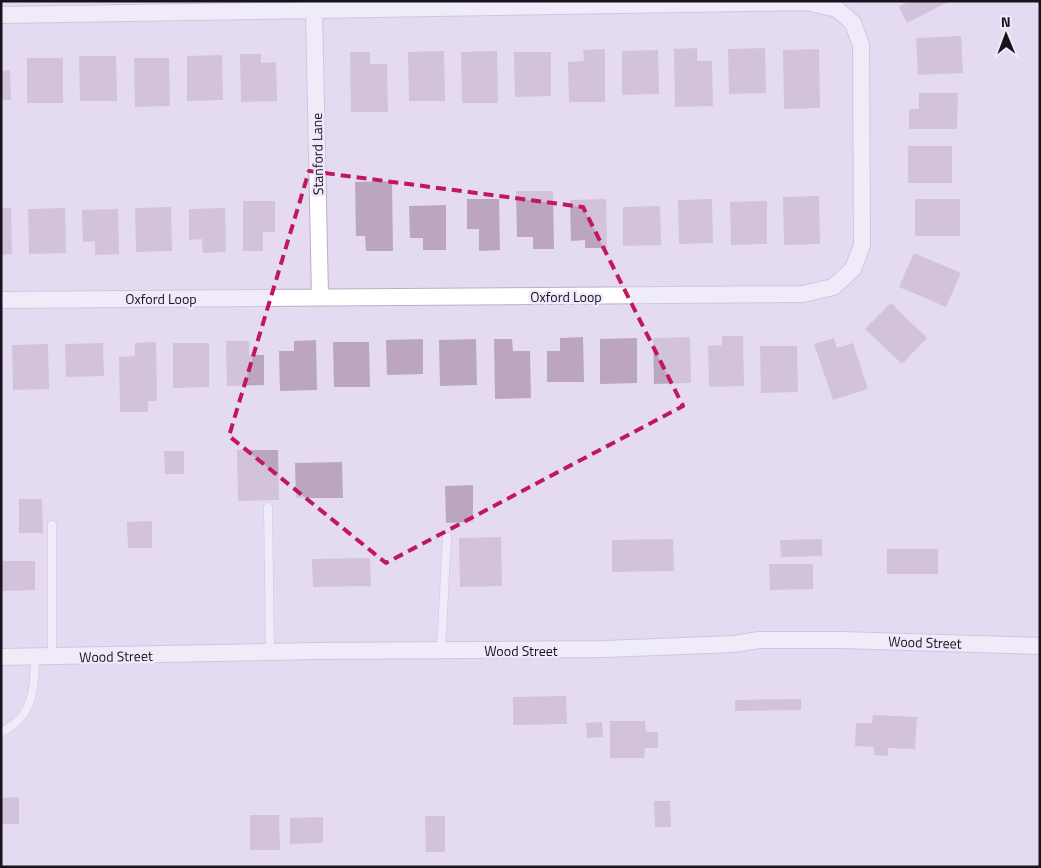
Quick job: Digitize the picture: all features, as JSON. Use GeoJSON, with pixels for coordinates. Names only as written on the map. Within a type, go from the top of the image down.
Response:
{"type":"FeatureCollection","features":[{"type":"Feature","properties":{"kind":"street","name":"Oxford Loop"},"geometry":{"type":"LineString","coordinates":[[1,300],[803,294],[833,287],[853,269],[862,246],[861,45],[853,23],[837,9],[807,2],[314,10]]}},
{"type":"Feature","properties":{"kind":"street"},"geometry":{"type":"LineString","coordinates":[[1,15],[314,10]]}},
{"type":"Feature","properties":{"kind":"street","name":"Stanford Lane"},"geometry":{"type":"LineString","coordinates":[[314,10],[320,297]]}},
{"type":"Feature","properties":{"kind":"street","name":"Wood Street"},"geometry":{"type":"LineString","coordinates":[[1,657],[441,650],[605,650],[734,644],[768,640],[860,640],[1040,646]]}},
{"type":"Feature","properties":{"kind":"lane"},"geometry":{"type":"LineString","coordinates":[[268,507],[270,652]]}},
{"type":"Feature","properties":{"kind":"lane"},"geometry":{"type":"LineString","coordinates":[[1,732],[14,726],[26,713],[43,657],[52,525]]}},
{"type":"Feature","properties":{"kind":"lane"},"geometry":{"type":"LineString","coordinates":[[441,650],[447,537]]}},
{"type":"Feature","properties":{"kind":"highlighted area"},"geometry":{"type":"Polygon","coordinates":[[[309,171],[583,207],[683,406],[386,563],[229,436],[309,171]]]}},
{"type":"Feature","properties":{"kind":"building"},"geometry":{"type":"Polygon","coordinates":[[[909,1],[950,1],[907,23],[899,7],[909,1]]]}},
{"type":"Feature","properties":{"kind":"building"},"geometry":{"type":"Polygon","coordinates":[[[961,36],[963,73],[918,75],[916,38],[961,36]]]}},
{"type":"Feature","properties":{"kind":"building"},"geometry":{"type":"Polygon","coordinates":[[[697,48],[697,61],[712,61],[713,106],[675,107],[674,49],[697,48]]]}},
{"type":"Feature","properties":{"kind":"building"},"geometry":{"type":"Polygon","coordinates":[[[765,48],[766,93],[729,94],[728,49],[765,48]]]}},
{"type":"Feature","properties":{"kind":"building"},"geometry":{"type":"Polygon","coordinates":[[[605,49],[605,102],[569,102],[568,62],[584,61],[583,50],[605,49]]]}},
{"type":"Feature","properties":{"kind":"building"},"geometry":{"type":"Polygon","coordinates":[[[819,49],[820,108],[784,109],[783,50],[819,49]]]}},
{"type":"Feature","properties":{"kind":"building"},"geometry":{"type":"Polygon","coordinates":[[[658,50],[659,94],[622,95],[622,51],[658,50]]]}},
{"type":"Feature","properties":{"kind":"building"},"geometry":{"type":"Polygon","coordinates":[[[444,51],[445,101],[409,101],[408,52],[444,51]]]}},
{"type":"Feature","properties":{"kind":"building"},"geometry":{"type":"Polygon","coordinates":[[[497,51],[498,103],[462,103],[461,52],[497,51]]]}},
{"type":"Feature","properties":{"kind":"building"},"geometry":{"type":"Polygon","coordinates":[[[350,52],[370,52],[370,64],[387,64],[388,112],[351,112],[350,52]]]}},
{"type":"Feature","properties":{"kind":"building"},"geometry":{"type":"Polygon","coordinates":[[[514,52],[551,52],[551,96],[515,97],[514,52]]]}},
{"type":"Feature","properties":{"kind":"building"},"geometry":{"type":"Polygon","coordinates":[[[240,54],[261,54],[261,63],[276,62],[277,101],[241,102],[240,54]]]}},
{"type":"Feature","properties":{"kind":"building"},"geometry":{"type":"Polygon","coordinates":[[[222,55],[223,100],[187,101],[187,56],[222,55]]]}},
{"type":"Feature","properties":{"kind":"building"},"geometry":{"type":"Polygon","coordinates":[[[79,56],[116,56],[117,101],[80,101],[79,56]]]}},
{"type":"Feature","properties":{"kind":"building"},"geometry":{"type":"Polygon","coordinates":[[[27,58],[63,58],[63,103],[27,103],[27,58]]]}},
{"type":"Feature","properties":{"kind":"building"},"geometry":{"type":"Polygon","coordinates":[[[134,58],[169,58],[170,106],[135,107],[134,58]]]}},
{"type":"Feature","properties":{"kind":"building"},"geometry":{"type":"Polygon","coordinates":[[[10,70],[11,100],[1,100],[1,71],[10,70]]]}},
{"type":"Feature","properties":{"kind":"building"},"geometry":{"type":"Polygon","coordinates":[[[919,93],[958,93],[957,129],[909,129],[909,109],[919,109],[919,93]]]}},
{"type":"Feature","properties":{"kind":"building"},"geometry":{"type":"Polygon","coordinates":[[[908,146],[952,146],[952,183],[908,183],[908,146]]]}},
{"type":"Feature","properties":{"kind":"building"},"geometry":{"type":"Polygon","coordinates":[[[392,181],[393,251],[366,251],[365,236],[356,236],[355,182],[392,181]]]}},
{"type":"Feature","properties":{"kind":"building"},"geometry":{"type":"Polygon","coordinates":[[[516,191],[553,191],[554,249],[533,249],[533,237],[517,237],[516,191]]]}},
{"type":"Feature","properties":{"kind":"building"},"geometry":{"type":"Polygon","coordinates":[[[819,196],[820,244],[784,245],[783,197],[819,196]]]}},
{"type":"Feature","properties":{"kind":"building"},"geometry":{"type":"Polygon","coordinates":[[[467,199],[499,199],[500,250],[479,251],[479,229],[467,229],[467,199]]]}},
{"type":"Feature","properties":{"kind":"building"},"geometry":{"type":"Polygon","coordinates":[[[606,199],[607,248],[585,248],[585,240],[571,241],[570,200],[606,199]]]}},
{"type":"Feature","properties":{"kind":"building"},"geometry":{"type":"Polygon","coordinates":[[[712,199],[713,243],[679,244],[678,200],[712,199]]]}},
{"type":"Feature","properties":{"kind":"building"},"geometry":{"type":"Polygon","coordinates":[[[915,199],[960,199],[960,236],[915,236],[915,199]]]}},
{"type":"Feature","properties":{"kind":"building"},"geometry":{"type":"Polygon","coordinates":[[[243,201],[275,201],[275,232],[263,232],[263,251],[243,251],[243,201]]]}},
{"type":"Feature","properties":{"kind":"building"},"geometry":{"type":"Polygon","coordinates":[[[767,201],[767,244],[731,245],[730,202],[767,201]]]}},
{"type":"Feature","properties":{"kind":"building"},"geometry":{"type":"Polygon","coordinates":[[[446,205],[446,250],[423,250],[423,238],[410,238],[409,206],[446,205]]]}},
{"type":"Feature","properties":{"kind":"building"},"geometry":{"type":"Polygon","coordinates":[[[660,206],[661,245],[623,246],[623,207],[660,206]]]}},
{"type":"Feature","properties":{"kind":"building"},"geometry":{"type":"Polygon","coordinates":[[[171,207],[172,251],[136,252],[135,208],[171,207]]]}},
{"type":"Feature","properties":{"kind":"building"},"geometry":{"type":"Polygon","coordinates":[[[1,208],[11,208],[12,254],[1,255],[1,208]]]}},
{"type":"Feature","properties":{"kind":"building"},"geometry":{"type":"Polygon","coordinates":[[[65,208],[66,253],[29,254],[28,209],[65,208]]]}},
{"type":"Feature","properties":{"kind":"building"},"geometry":{"type":"Polygon","coordinates":[[[225,208],[226,252],[203,253],[202,239],[189,240],[189,209],[225,208]]]}},
{"type":"Feature","properties":{"kind":"building"},"geometry":{"type":"Polygon","coordinates":[[[118,209],[119,254],[95,255],[95,241],[83,242],[82,210],[118,209]]]}},
{"type":"Feature","properties":{"kind":"building"},"geometry":{"type":"Polygon","coordinates":[[[914,253],[961,273],[946,307],[899,287],[914,253]]]}},
{"type":"Feature","properties":{"kind":"building"},"geometry":{"type":"Polygon","coordinates":[[[891,303],[927,338],[902,364],[865,329],[891,303]]]}},
{"type":"Feature","properties":{"kind":"building"},"geometry":{"type":"Polygon","coordinates":[[[722,336],[743,336],[744,386],[709,387],[708,346],[722,345],[722,336]]]}},
{"type":"Feature","properties":{"kind":"building"},"geometry":{"type":"Polygon","coordinates":[[[583,337],[584,382],[547,382],[547,351],[560,351],[560,338],[583,337]]]}},
{"type":"Feature","properties":{"kind":"building"},"geometry":{"type":"Polygon","coordinates":[[[690,337],[691,383],[654,384],[653,338],[690,337]]]}},
{"type":"Feature","properties":{"kind":"building"},"geometry":{"type":"Polygon","coordinates":[[[637,338],[637,383],[600,384],[600,339],[637,338]]]}},
{"type":"Feature","properties":{"kind":"building"},"geometry":{"type":"Polygon","coordinates":[[[834,338],[837,348],[853,343],[868,389],[833,400],[814,344],[834,338]]]}},
{"type":"Feature","properties":{"kind":"building"},"geometry":{"type":"Polygon","coordinates":[[[423,339],[423,374],[387,375],[386,340],[423,339]]]}},
{"type":"Feature","properties":{"kind":"building"},"geometry":{"type":"Polygon","coordinates":[[[476,339],[477,385],[440,386],[439,340],[476,339]]]}},
{"type":"Feature","properties":{"kind":"building"},"geometry":{"type":"Polygon","coordinates":[[[494,339],[512,339],[513,351],[530,351],[531,398],[495,399],[494,339]]]}},
{"type":"Feature","properties":{"kind":"building"},"geometry":{"type":"Polygon","coordinates":[[[316,340],[317,390],[280,391],[279,351],[294,351],[294,341],[316,340]]]}},
{"type":"Feature","properties":{"kind":"building"},"geometry":{"type":"Polygon","coordinates":[[[226,341],[249,341],[249,355],[264,355],[264,385],[227,386],[226,341]]]}},
{"type":"Feature","properties":{"kind":"building"},"geometry":{"type":"Polygon","coordinates":[[[156,342],[157,401],[148,401],[148,412],[120,412],[119,357],[135,356],[135,343],[156,342]]]}},
{"type":"Feature","properties":{"kind":"building"},"geometry":{"type":"Polygon","coordinates":[[[333,342],[369,342],[370,387],[334,387],[333,342]]]}},
{"type":"Feature","properties":{"kind":"building"},"geometry":{"type":"Polygon","coordinates":[[[103,343],[104,376],[66,377],[65,344],[103,343]]]}},
{"type":"Feature","properties":{"kind":"building"},"geometry":{"type":"Polygon","coordinates":[[[173,343],[209,343],[209,387],[173,388],[173,343]]]}},
{"type":"Feature","properties":{"kind":"building"},"geometry":{"type":"Polygon","coordinates":[[[48,344],[49,389],[13,390],[12,345],[48,344]]]}},
{"type":"Feature","properties":{"kind":"building"},"geometry":{"type":"Polygon","coordinates":[[[760,346],[797,346],[798,392],[761,393],[760,346]]]}},
{"type":"Feature","properties":{"kind":"building"},"geometry":{"type":"Polygon","coordinates":[[[237,450],[278,450],[279,500],[238,501],[237,450]]]}},
{"type":"Feature","properties":{"kind":"building"},"geometry":{"type":"Polygon","coordinates":[[[164,451],[184,451],[184,474],[165,474],[164,451]]]}},
{"type":"Feature","properties":{"kind":"building"},"geometry":{"type":"Polygon","coordinates":[[[342,462],[343,498],[296,498],[295,463],[342,462]]]}},
{"type":"Feature","properties":{"kind":"building"},"geometry":{"type":"Polygon","coordinates":[[[473,485],[473,522],[446,523],[445,486],[473,485]]]}},
{"type":"Feature","properties":{"kind":"building"},"geometry":{"type":"Polygon","coordinates":[[[19,499],[42,499],[43,533],[19,533],[19,499]]]}},
{"type":"Feature","properties":{"kind":"building"},"geometry":{"type":"Polygon","coordinates":[[[152,521],[152,548],[128,548],[127,522],[152,521]]]}},
{"type":"Feature","properties":{"kind":"building"},"geometry":{"type":"Polygon","coordinates":[[[501,537],[502,586],[460,587],[459,538],[501,537]]]}},
{"type":"Feature","properties":{"kind":"building"},"geometry":{"type":"Polygon","coordinates":[[[673,539],[674,571],[612,572],[612,540],[673,539]]]}},
{"type":"Feature","properties":{"kind":"building"},"geometry":{"type":"Polygon","coordinates":[[[822,539],[822,556],[781,557],[780,540],[822,539]]]}},
{"type":"Feature","properties":{"kind":"building"},"geometry":{"type":"Polygon","coordinates":[[[887,549],[938,549],[938,574],[887,574],[887,549]]]}},
{"type":"Feature","properties":{"kind":"building"},"geometry":{"type":"Polygon","coordinates":[[[370,558],[371,586],[313,587],[312,559],[370,558]]]}},
{"type":"Feature","properties":{"kind":"building"},"geometry":{"type":"Polygon","coordinates":[[[1,561],[35,561],[35,590],[1,591],[1,561]]]}},
{"type":"Feature","properties":{"kind":"building"},"geometry":{"type":"Polygon","coordinates":[[[769,564],[813,564],[813,589],[770,590],[769,564]]]}},
{"type":"Feature","properties":{"kind":"building"},"geometry":{"type":"Polygon","coordinates":[[[566,696],[567,724],[513,725],[513,697],[566,696]]]}},
{"type":"Feature","properties":{"kind":"building"},"geometry":{"type":"Polygon","coordinates":[[[801,699],[801,710],[735,711],[735,700],[801,699]]]}},
{"type":"Feature","properties":{"kind":"building"},"geometry":{"type":"Polygon","coordinates":[[[873,715],[917,717],[915,749],[888,748],[888,756],[874,755],[874,747],[855,746],[856,723],[872,723],[873,715]]]}},
{"type":"Feature","properties":{"kind":"building"},"geometry":{"type":"Polygon","coordinates":[[[610,721],[645,721],[646,732],[658,732],[658,748],[645,748],[644,758],[610,758],[610,721]]]}},
{"type":"Feature","properties":{"kind":"building"},"geometry":{"type":"Polygon","coordinates":[[[602,722],[603,737],[587,738],[586,723],[602,722]]]}},
{"type":"Feature","properties":{"kind":"building"},"geometry":{"type":"Polygon","coordinates":[[[19,797],[19,824],[1,824],[1,798],[19,797]]]}},
{"type":"Feature","properties":{"kind":"building"},"geometry":{"type":"Polygon","coordinates":[[[654,801],[670,801],[671,827],[655,827],[654,801]]]}},
{"type":"Feature","properties":{"kind":"building"},"geometry":{"type":"Polygon","coordinates":[[[250,815],[279,815],[280,850],[250,850],[250,815]]]}},
{"type":"Feature","properties":{"kind":"building"},"geometry":{"type":"Polygon","coordinates":[[[425,816],[445,816],[445,852],[426,852],[425,816]]]}},
{"type":"Feature","properties":{"kind":"building"},"geometry":{"type":"Polygon","coordinates":[[[323,817],[323,843],[290,844],[290,818],[323,817]]]}}]}
